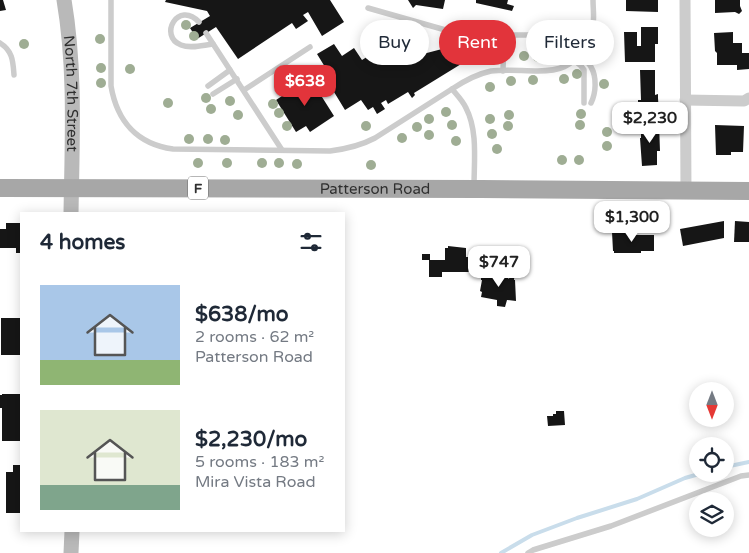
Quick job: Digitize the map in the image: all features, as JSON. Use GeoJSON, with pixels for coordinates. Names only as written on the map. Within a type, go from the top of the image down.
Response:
{"type":"FeatureCollection","features":[{"type":"Feature","properties":{"kind":"main road","name":"North 7th Street"},"geometry":{"type":"LineString","coordinates":[[64,0],[70,45],[72,212]]}},
{"type":"Feature","properties":{"kind":"main road","name":"Patterson Road"},"geometry":{"type":"LineString","coordinates":[[0,188],[749,191]]}},
{"type":"Feature","properties":{"kind":"main road"},"geometry":{"type":"LineString","coordinates":[[72,532],[72,553]]}},
{"type":"Feature","properties":{"kind":"street"},"geometry":{"type":"LineString","coordinates":[[685,0],[686,192]]}},
{"type":"Feature","properties":{"kind":"street"},"geometry":{"type":"LineString","coordinates":[[685,100],[744,101],[749,98]]}},
{"type":"Feature","properties":{"kind":"lane"},"geometry":{"type":"LineString","coordinates":[[111,0],[111,86],[113,97],[123,119],[136,134],[162,148],[330,151],[348,149],[375,138],[465,81],[480,74],[491,71],[553,70],[568,65]]}},
{"type":"Feature","properties":{"kind":"lane"},"geometry":{"type":"LineString","coordinates":[[593,0],[593,20]]}},
{"type":"Feature","properties":{"kind":"lane"},"geometry":{"type":"LineString","coordinates":[[368,8],[439,28]]}},
{"type":"Feature","properties":{"kind":"lane"},"geometry":{"type":"LineString","coordinates":[[199,22],[190,15],[177,17],[173,21],[172,34],[181,45],[212,44]]}},
{"type":"Feature","properties":{"kind":"lane"},"geometry":{"type":"LineString","coordinates":[[206,33],[282,150]]}},
{"type":"Feature","properties":{"kind":"lane"},"geometry":{"type":"LineString","coordinates":[[0,43],[13,58],[14,75]]}},
{"type":"Feature","properties":{"kind":"lane"},"geometry":{"type":"LineString","coordinates":[[244,90],[310,47]]}},
{"type":"Feature","properties":{"kind":"lane"},"geometry":{"type":"LineString","coordinates":[[504,65],[504,71]]}},
{"type":"Feature","properties":{"kind":"lane"},"geometry":{"type":"LineString","coordinates":[[580,65],[584,70],[588,103],[595,95],[594,73],[590,65]]}},
{"type":"Feature","properties":{"kind":"lane"},"geometry":{"type":"LineString","coordinates":[[208,86],[230,70]]}},
{"type":"Feature","properties":{"kind":"lane"},"geometry":{"type":"LineString","coordinates":[[214,94],[236,79]]}},
{"type":"Feature","properties":{"kind":"lane"},"geometry":{"type":"LineString","coordinates":[[452,89],[466,107],[472,124],[474,189]]}},
{"type":"Feature","properties":{"kind":"lane"},"geometry":{"type":"LineString","coordinates":[[528,553],[612,526],[741,476],[749,475]]}},
{"type":"Feature","properties":{"kind":"building"},"geometry":{"type":"Polygon","coordinates":[[[0,0],[3,0],[6,10],[0,11],[0,0]]]}},
{"type":"Feature","properties":{"kind":"building"},"geometry":{"type":"Polygon","coordinates":[[[166,0],[330,0],[344,22],[322,36],[308,12],[303,15],[308,21],[296,29],[292,23],[238,59],[216,27],[197,39],[190,28],[210,16],[207,11],[165,2],[166,0]]]}},
{"type":"Feature","properties":{"kind":"building"},"geometry":{"type":"Polygon","coordinates":[[[408,0],[445,0],[443,9],[416,5],[413,8],[408,0]]]}},
{"type":"Feature","properties":{"kind":"building"},"geometry":{"type":"Polygon","coordinates":[[[476,0],[508,0],[507,4],[514,6],[512,11],[476,3],[476,0]]]}},
{"type":"Feature","properties":{"kind":"building"},"geometry":{"type":"Polygon","coordinates":[[[626,0],[658,0],[658,12],[626,11],[626,0]]]}},
{"type":"Feature","properties":{"kind":"building"},"geometry":{"type":"Polygon","coordinates":[[[715,0],[740,0],[742,11],[739,14],[735,12],[715,13],[715,0]]]}},
{"type":"Feature","properties":{"kind":"building"},"geometry":{"type":"Polygon","coordinates":[[[641,27],[658,27],[658,44],[655,44],[655,62],[625,62],[624,32],[637,32],[637,46],[641,46],[641,27]]]}},
{"type":"Feature","properties":{"kind":"building"},"geometry":{"type":"Polygon","coordinates":[[[733,32],[733,43],[742,43],[742,53],[749,53],[749,69],[737,70],[737,65],[717,65],[714,33],[733,32]]]}},
{"type":"Feature","properties":{"kind":"building"},"geometry":{"type":"Polygon","coordinates":[[[334,44],[342,56],[354,48],[360,57],[360,65],[429,65],[429,52],[439,50],[439,65],[460,65],[414,93],[415,95],[412,98],[408,92],[388,104],[386,100],[381,103],[385,109],[377,114],[373,107],[368,110],[361,100],[345,110],[320,69],[325,67],[317,54],[334,44]]]}},
{"type":"Feature","properties":{"kind":"building"},"geometry":{"type":"Polygon","coordinates":[[[640,70],[655,70],[655,95],[658,94],[659,113],[641,114],[641,105],[638,105],[638,100],[641,100],[640,70]]]}},
{"type":"Feature","properties":{"kind":"building"},"geometry":{"type":"Polygon","coordinates":[[[310,78],[334,116],[310,132],[306,126],[296,132],[276,100],[285,94],[287,97],[293,93],[291,90],[310,78]]]}},
{"type":"Feature","properties":{"kind":"building"},"geometry":{"type":"Polygon","coordinates":[[[641,123],[659,123],[660,151],[657,151],[657,165],[642,166],[641,123]]]}},
{"type":"Feature","properties":{"kind":"building"},"geometry":{"type":"Polygon","coordinates":[[[715,125],[744,126],[743,152],[731,152],[731,155],[716,155],[715,125]]]}},
{"type":"Feature","properties":{"kind":"building"},"geometry":{"type":"Polygon","coordinates":[[[724,221],[724,238],[683,246],[680,229],[724,221]]]}},
{"type":"Feature","properties":{"kind":"building"},"geometry":{"type":"Polygon","coordinates":[[[735,221],[749,222],[749,242],[734,242],[735,221]]]}},
{"type":"Feature","properties":{"kind":"building"},"geometry":{"type":"Polygon","coordinates":[[[6,223],[20,223],[20,253],[16,253],[16,248],[0,248],[0,229],[6,229],[6,223]]]}},
{"type":"Feature","properties":{"kind":"building"},"geometry":{"type":"Polygon","coordinates":[[[612,232],[631,232],[631,235],[654,235],[654,251],[614,253],[612,232]]]}},
{"type":"Feature","properties":{"kind":"building"},"geometry":{"type":"Polygon","coordinates":[[[448,246],[466,248],[466,257],[469,257],[469,272],[442,272],[442,277],[429,277],[429,260],[422,260],[422,254],[430,254],[430,260],[445,260],[445,248],[448,248],[448,246]]]}},
{"type":"Feature","properties":{"kind":"building"},"geometry":{"type":"Polygon","coordinates":[[[511,269],[515,270],[516,301],[507,300],[505,307],[497,306],[497,300],[481,297],[481,276],[483,274],[509,279],[511,269]]]}},
{"type":"Feature","properties":{"kind":"building"},"geometry":{"type":"Polygon","coordinates":[[[1,318],[20,318],[20,355],[1,355],[1,318]]]}},
{"type":"Feature","properties":{"kind":"building"},"geometry":{"type":"Polygon","coordinates":[[[20,394],[20,441],[2,441],[0,395],[20,394]]]}},
{"type":"Feature","properties":{"kind":"building"},"geometry":{"type":"Polygon","coordinates":[[[556,411],[564,411],[565,425],[548,426],[547,416],[553,416],[553,414],[556,414],[556,411]]]}},
{"type":"Feature","properties":{"kind":"building"},"geometry":{"type":"Polygon","coordinates":[[[13,465],[20,465],[20,513],[6,513],[6,472],[13,472],[13,465]]]}},
{"type":"Feature","properties":{"kind":"waterway"},"geometry":{"type":"LineString","coordinates":[[734,465],[749,462]]}},
{"type":"Feature","properties":{"kind":"waterway"},"geometry":{"type":"LineString","coordinates":[[501,553],[532,535],[637,499],[689,477]]}}]}
